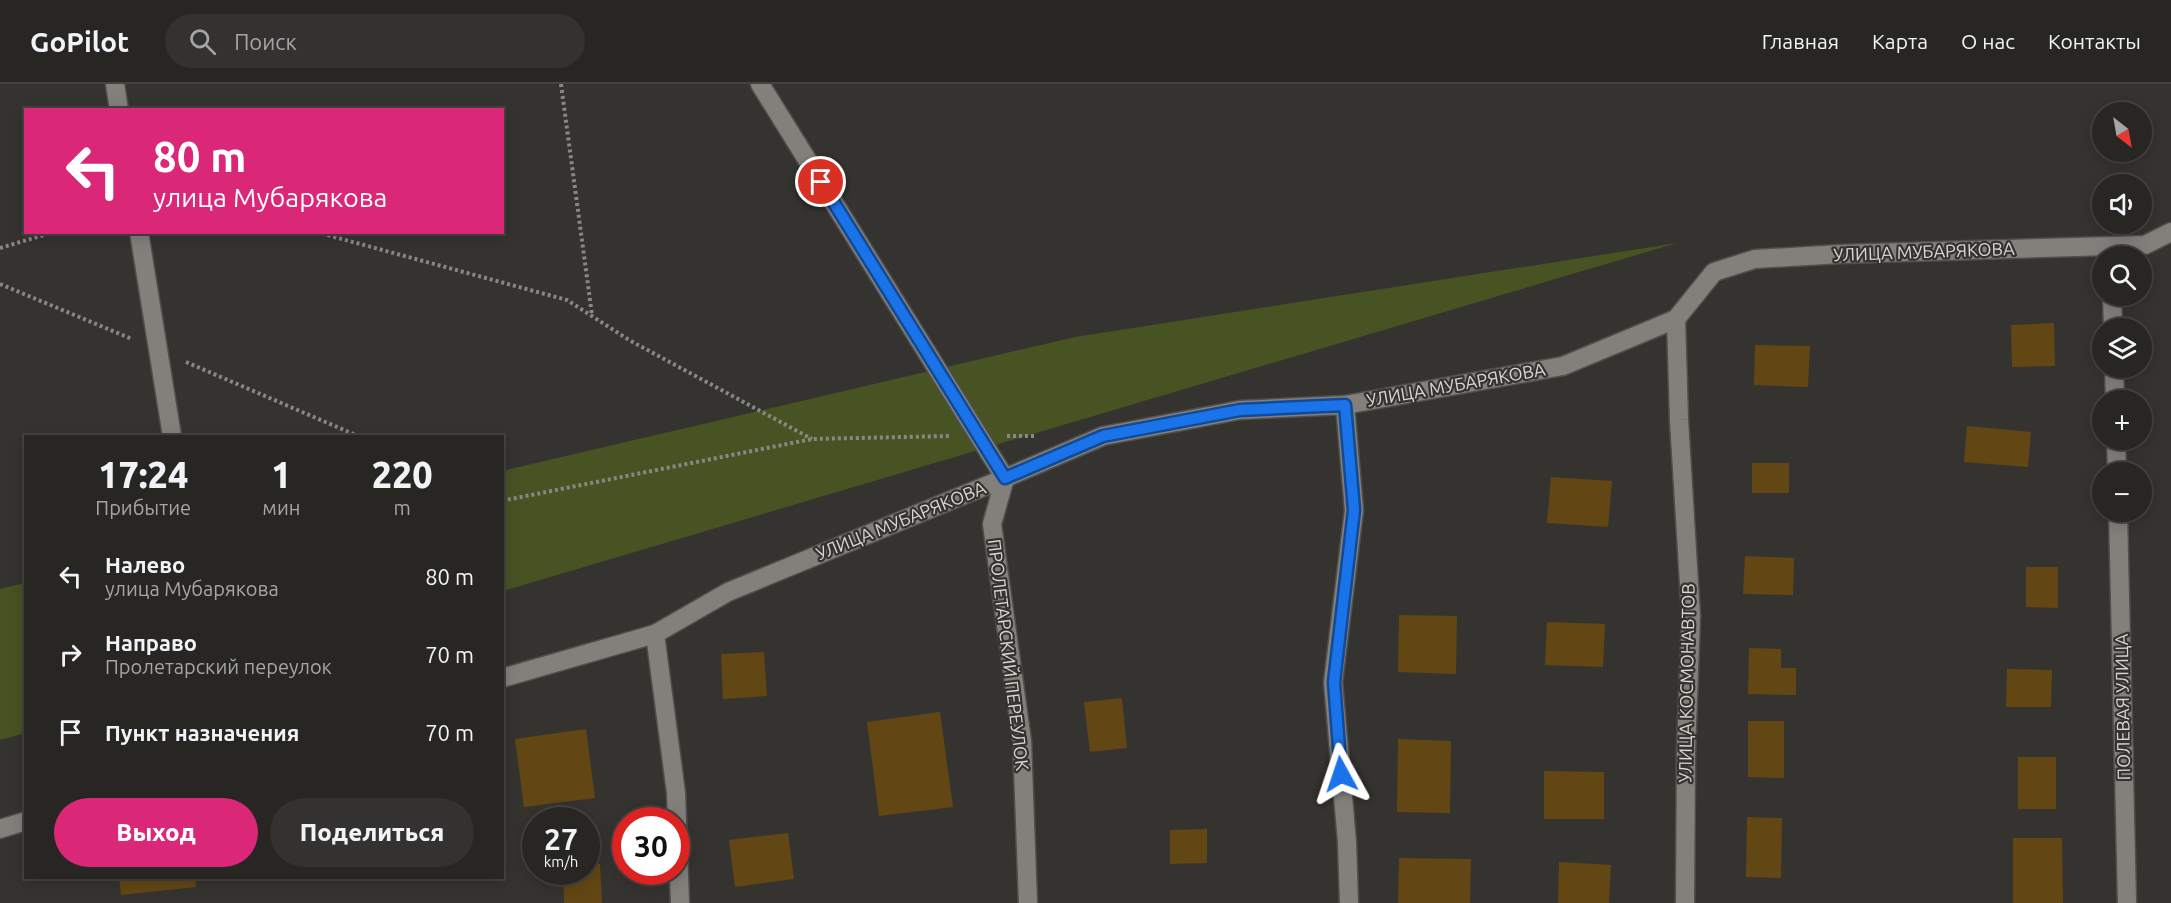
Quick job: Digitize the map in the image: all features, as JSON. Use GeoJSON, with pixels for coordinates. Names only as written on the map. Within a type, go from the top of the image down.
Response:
{"type":"FeatureCollection","features":[{"type":"Feature","properties":{"kind":"street"},"geometry":{"type":"LineString","coordinates":[[115,84],[119,108]]}},
{"type":"Feature","properties":{"kind":"street"},"geometry":{"type":"LineString","coordinates":[[760,84],[1005,478]]}},
{"type":"Feature","properties":{"kind":"street","name":"УЛИЦА МУБАРЯКОВА"},"geometry":{"type":"LineString","coordinates":[[2148,246],[2171,232]]}},
{"type":"Feature","properties":{"kind":"street"},"geometry":{"type":"LineString","coordinates":[[139,234],[172,435]]}},
{"type":"Feature","properties":{"kind":"street","name":"УЛИЦА МУБАРЯКОВА"},"geometry":{"type":"LineString","coordinates":[[504,677],[655,634],[728,592],[1103,436],[1240,410],[1345,405],[1563,366],[1676,319],[1714,272],[1755,259],[1841,254],[2092,251]]}},
{"type":"Feature","properties":{"kind":"street","name":"УЛИЦА КОСМОНАВТОВ"},"geometry":{"type":"LineString","coordinates":[[1676,319],[1679,420],[1691,616],[1684,903]]}},
{"type":"Feature","properties":{"kind":"street"},"geometry":{"type":"LineString","coordinates":[[1345,405],[1354,510],[1334,682],[1347,842],[1349,903]]}},
{"type":"Feature","properties":{"kind":"street","name":"ПРОЛЕТАРСКИЙ ПЕРЕУЛОК"},"geometry":{"type":"LineString","coordinates":[[1005,478],[992,524],[1022,741],[1028,903]]}},
{"type":"Feature","properties":{"kind":"street","name":"ПОЛЕВАЯ УЛИЦА"},"geometry":{"type":"LineString","coordinates":[[2118,522],[2127,903]]}},
{"type":"Feature","properties":{"kind":"street"},"geometry":{"type":"LineString","coordinates":[[655,634],[676,794],[680,903]]}},
{"type":"Feature","properties":{"kind":"street"},"geometry":{"type":"LineString","coordinates":[[0,828],[24,821]]}},
{"type":"Feature","properties":{"kind":"path"},"geometry":{"type":"LineString","coordinates":[[561,84],[592,316]]}},
{"type":"Feature","properties":{"kind":"path"},"geometry":{"type":"LineString","coordinates":[[0,248],[47,234]]}},
{"type":"Feature","properties":{"kind":"path"},"geometry":{"type":"LineString","coordinates":[[323,234],[567,300],[629,340],[812,439]]}},
{"type":"Feature","properties":{"kind":"path"},"geometry":{"type":"LineString","coordinates":[[504,500],[812,439],[1047,436]]}},
{"type":"Feature","properties":{"kind":"green space"},"geometry":{"type":"Polygon","coordinates":[[[1677,243],[504,591],[504,471],[1075,337],[1677,243]]]}},
{"type":"Feature","properties":{"kind":"green space"},"geometry":{"type":"Polygon","coordinates":[[[24,583],[24,733],[0,740],[0,589],[24,583]]]}},
{"type":"Feature","properties":{"kind":"building"},"geometry":{"type":"Polygon","coordinates":[[[2054,323],[2055,366],[2012,367],[2011,325],[2054,323]]]}},
{"type":"Feature","properties":{"kind":"building"},"geometry":{"type":"Polygon","coordinates":[[[1755,345],[1810,346],[1808,387],[1754,385],[1755,345]]]}},
{"type":"Feature","properties":{"kind":"building"},"geometry":{"type":"Polygon","coordinates":[[[1967,426],[2031,432],[2028,467],[1964,462],[1967,426]]]}},
{"type":"Feature","properties":{"kind":"building"},"geometry":{"type":"Polygon","coordinates":[[[1752,463],[1789,463],[1789,493],[1752,493],[1752,463]]]}},
{"type":"Feature","properties":{"kind":"building"},"geometry":{"type":"Polygon","coordinates":[[[1551,477],[1612,481],[1608,527],[1547,523],[1551,477]]]}},
{"type":"Feature","properties":{"kind":"building"},"geometry":{"type":"Polygon","coordinates":[[[1745,556],[1794,558],[1793,595],[1743,594],[1745,556]]]}},
{"type":"Feature","properties":{"kind":"building"},"geometry":{"type":"Polygon","coordinates":[[[2026,567],[2058,567],[2058,608],[2026,607],[2026,567]]]}},
{"type":"Feature","properties":{"kind":"building"},"geometry":{"type":"Polygon","coordinates":[[[1399,615],[1457,616],[1456,674],[1398,672],[1399,615]]]}},
{"type":"Feature","properties":{"kind":"building"},"geometry":{"type":"Polygon","coordinates":[[[1547,622],[1605,624],[1603,667],[1545,665],[1547,622]]]}},
{"type":"Feature","properties":{"kind":"building"},"geometry":{"type":"Polygon","coordinates":[[[1749,648],[1781,649],[1781,668],[1796,668],[1796,695],[1748,694],[1749,648]]]}},
{"type":"Feature","properties":{"kind":"building"},"geometry":{"type":"Polygon","coordinates":[[[764,652],[767,696],[723,699],[721,654],[764,652]]]}},
{"type":"Feature","properties":{"kind":"building"},"geometry":{"type":"Polygon","coordinates":[[[2007,669],[2052,670],[2051,707],[2006,707],[2007,669]]]}},
{"type":"Feature","properties":{"kind":"building"},"geometry":{"type":"Polygon","coordinates":[[[1122,698],[1127,748],[1090,752],[1084,702],[1122,698]]]}},
{"type":"Feature","properties":{"kind":"building"},"geometry":{"type":"Polygon","coordinates":[[[940,712],[953,807],[879,816],[867,722],[940,712]]]}},
{"type":"Feature","properties":{"kind":"building"},"geometry":{"type":"Polygon","coordinates":[[[1748,721],[1784,721],[1784,778],[1748,777],[1748,721]]]}},
{"type":"Feature","properties":{"kind":"building"},"geometry":{"type":"Polygon","coordinates":[[[586,729],[595,798],[524,807],[515,739],[586,729]]]}},
{"type":"Feature","properties":{"kind":"building"},"geometry":{"type":"Polygon","coordinates":[[[1398,739],[1451,741],[1450,813],[1397,812],[1398,739]]]}},
{"type":"Feature","properties":{"kind":"building"},"geometry":{"type":"Polygon","coordinates":[[[2018,757],[2056,757],[2056,809],[2018,809],[2018,757]]]}},
{"type":"Feature","properties":{"kind":"building"},"geometry":{"type":"Polygon","coordinates":[[[1544,771],[1604,772],[1604,819],[1544,819],[1544,771]]]}},
{"type":"Feature","properties":{"kind":"building"},"geometry":{"type":"Polygon","coordinates":[[[1747,817],[1782,818],[1781,878],[1746,877],[1747,817]]]}},
{"type":"Feature","properties":{"kind":"building"},"geometry":{"type":"Polygon","coordinates":[[[1207,829],[1207,863],[1170,864],[1170,830],[1207,829]]]}},
{"type":"Feature","properties":{"kind":"building"},"geometry":{"type":"Polygon","coordinates":[[[788,833],[794,879],[735,887],[729,840],[788,833]]]}},
{"type":"Feature","properties":{"kind":"building"},"geometry":{"type":"Polygon","coordinates":[[[2013,838],[2062,838],[2063,903],[2013,903],[2013,838]]]}},
{"type":"Feature","properties":{"kind":"building"},"geometry":{"type":"Polygon","coordinates":[[[1399,858],[1471,859],[1470,903],[1398,903],[1399,858]]]}},
{"type":"Feature","properties":{"kind":"building"},"geometry":{"type":"Polygon","coordinates":[[[1559,862],[1611,865],[1609,903],[1558,903],[1559,862]]]}},
{"type":"Feature","properties":{"kind":"building"},"geometry":{"type":"Polygon","coordinates":[[[600,864],[602,903],[564,903],[563,885],[600,885],[600,864]]]}},
{"type":"Feature","properties":{"kind":"building"},"geometry":{"type":"Polygon","coordinates":[[[119,879],[195,879],[196,887],[121,895],[119,879]]]}},
{"type":"Feature","properties":{"kind":"route"},"geometry":{"type":"LineString","coordinates":[[821,182],[1005,478],[1103,436],[1240,410],[1345,405],[1354,510],[1334,682],[1341,774]]}}]}
